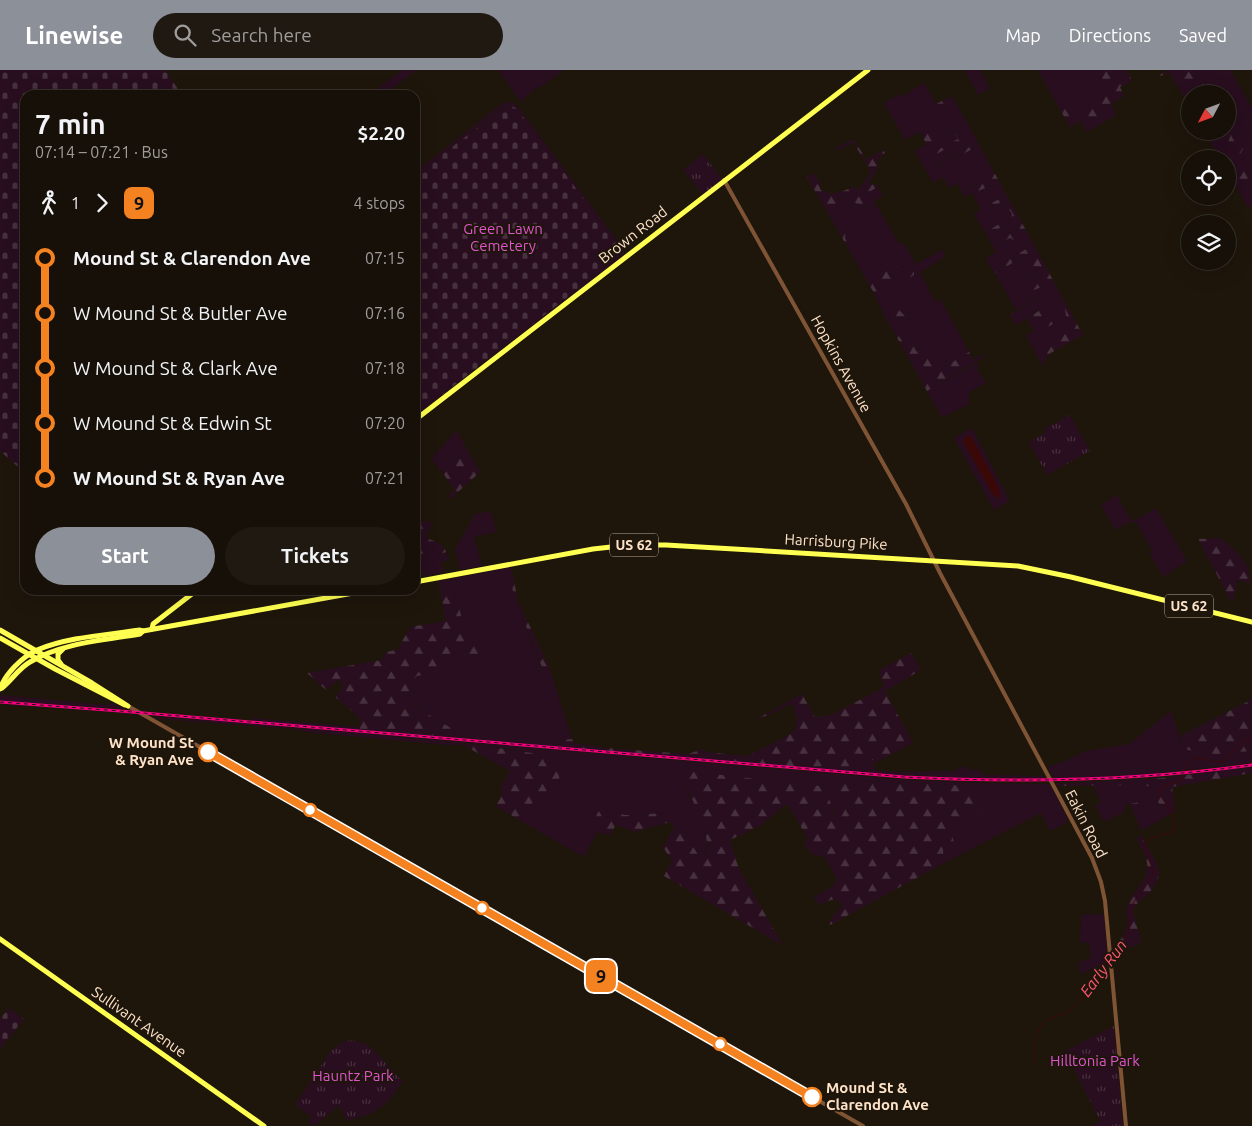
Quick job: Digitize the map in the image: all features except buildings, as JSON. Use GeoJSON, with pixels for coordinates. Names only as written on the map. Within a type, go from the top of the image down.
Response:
{"type":"FeatureCollection","features":[{"type":"Feature","properties":{"kind":"main road","name":"Brown Road"},"geometry":{"type":"LineString","coordinates":[[420,416],[868,70]]}},
{"type":"Feature","properties":{"kind":"main road","name":"Harrisburg Pike"},"geometry":{"type":"LineString","coordinates":[[420,581],[593,549],[653,544],[1028,568],[1252,622]]}},
{"type":"Feature","properties":{"kind":"main road"},"geometry":{"type":"LineString","coordinates":[[152,629],[153,624],[191,595]]}},
{"type":"Feature","properties":{"kind":"main road"},"geometry":{"type":"LineString","coordinates":[[0,689],[8,676],[30,655],[36,651],[70,641],[143,631],[342,595]]}},
{"type":"Feature","properties":{"kind":"main road"},"geometry":{"type":"LineString","coordinates":[[0,630],[128,706]]}},
{"type":"Feature","properties":{"kind":"main road"},"geometry":{"type":"LineString","coordinates":[[0,689],[21,669],[43,654],[140,634],[143,631]]}},
{"type":"Feature","properties":{"kind":"main road"},"geometry":{"type":"LineString","coordinates":[[0,638],[113,700],[128,706]]}},
{"type":"Feature","properties":{"kind":"main road"},"geometry":{"type":"LineString","coordinates":[[61,665],[58,660],[58,654],[59,651],[65,648]]}},
{"type":"Feature","properties":{"kind":"main road","name":"Sullivant Avenue"},"geometry":{"type":"LineString","coordinates":[[0,939],[264,1126]]}},
{"type":"Feature","properties":{"kind":"street","name":"Hopkins Avenue"},"geometry":{"type":"LineString","coordinates":[[724,180],[906,504],[934,561]]}},
{"type":"Feature","properties":{"kind":"street","name":"Eakin Road"},"geometry":{"type":"LineString","coordinates":[[934,561],[1092,858],[1104,893],[1126,1126]]}},
{"type":"Feature","properties":{"kind":"street"},"geometry":{"type":"LineString","coordinates":[[128,706],[863,1126]]}},
{"type":"Feature","properties":{"kind":"green space"},"geometry":{"type":"Polygon","coordinates":[[[0,70],[165,70],[179,90],[20,90],[20,469],[0,451],[0,70]]]}},
{"type":"Feature","properties":{"kind":"green space"},"geometry":{"type":"Polygon","coordinates":[[[403,70],[417,70],[390,90],[375,90],[403,70]]]}},
{"type":"Feature","properties":{"kind":"green space"},"geometry":{"type":"Polygon","coordinates":[[[498,70],[564,70],[532,91],[521,102],[498,70]]]}},
{"type":"Feature","properties":{"kind":"green space"},"geometry":{"type":"Polygon","coordinates":[[[965,70],[980,70],[990,88],[978,95],[965,70]]]}},
{"type":"Feature","properties":{"kind":"green space"},"geometry":{"type":"Polygon","coordinates":[[[1037,70],[1096,70],[1107,89],[1107,94],[1076,113],[1068,112],[1037,70]]]}},
{"type":"Feature","properties":{"kind":"green space"},"geometry":{"type":"Polygon","coordinates":[[[1096,70],[1126,70],[1132,81],[1120,87],[1124,96],[1111,104],[1116,115],[1087,132],[1080,121],[1070,127],[1045,83],[1068,112],[1076,113],[1107,94],[1107,89],[1096,70]]]}},
{"type":"Feature","properties":{"kind":"green space"},"geometry":{"type":"Polygon","coordinates":[[[1167,70],[1200,70],[1208,85],[1181,85],[1181,92],[1169,72],[1160,75],[1167,70]]]}},
{"type":"Feature","properties":{"kind":"green space"},"geometry":{"type":"Polygon","coordinates":[[[1200,70],[1230,70],[1252,108],[1252,157],[1240,160],[1237,158],[1232,140],[1236,140],[1236,85],[1208,85],[1200,70]]]}},
{"type":"Feature","properties":{"kind":"green space"},"geometry":{"type":"Polygon","coordinates":[[[924,83],[958,140],[934,153],[930,144],[934,142],[918,129],[919,132],[905,140],[884,103],[900,94],[901,97],[924,83]]]}},
{"type":"Feature","properties":{"kind":"green space"},"geometry":{"type":"Polygon","coordinates":[[[952,96],[971,130],[969,133],[974,142],[973,145],[935,166],[936,169],[977,148],[986,164],[988,173],[984,180],[967,189],[968,191],[975,187],[978,191],[995,184],[1003,197],[988,205],[1004,202],[1012,214],[1011,218],[985,232],[974,214],[981,209],[972,193],[965,197],[957,183],[949,188],[943,177],[933,183],[915,151],[927,144],[931,152],[924,158],[963,140],[942,101],[952,96]]]}},
{"type":"Feature","properties":{"kind":"green space"},"geometry":{"type":"Polygon","coordinates":[[[942,101],[963,140],[925,160],[923,158],[931,152],[918,129],[925,126],[934,142],[930,144],[934,152],[958,139],[936,104],[942,101]]]}},
{"type":"Feature","properties":{"kind":"green space"},"geometry":{"type":"Polygon","coordinates":[[[506,102],[514,103],[625,251],[624,253],[517,109],[510,105],[503,107],[420,171],[420,168],[496,108],[506,102]]]}},
{"type":"Feature","properties":{"kind":"green space","name":"Green Lawn Cemetery"},"geometry":{"type":"Polygon","coordinates":[[[506,106],[512,106],[517,109],[624,253],[420,412],[420,171],[506,106]]]}},
{"type":"Feature","properties":{"kind":"green space"},"geometry":{"type":"Polygon","coordinates":[[[971,130],[1083,335],[1049,354],[1045,362],[1047,372],[1038,357],[1052,346],[1053,342],[1042,340],[1041,337],[1064,323],[1066,314],[1062,302],[1050,296],[1010,315],[1048,291],[1049,288],[1046,285],[1027,293],[1025,292],[1043,278],[1041,276],[1029,280],[1028,278],[1038,270],[1036,266],[1023,270],[1021,267],[1029,258],[1028,254],[995,273],[992,269],[1028,248],[1026,244],[1018,248],[1014,240],[1010,238],[993,246],[991,243],[1017,228],[1016,221],[1012,221],[987,235],[985,232],[1011,218],[1012,214],[1004,202],[988,205],[1003,197],[995,184],[978,191],[975,187],[967,192],[966,190],[984,180],[988,173],[986,164],[977,148],[936,169],[935,167],[973,145],[969,133],[971,130]]]}},
{"type":"Feature","properties":{"kind":"green space"},"geometry":{"type":"Polygon","coordinates":[[[1236,134],[1238,135],[1243,149],[1238,158],[1240,160],[1252,157],[1252,187],[1236,178],[1236,150],[1225,150],[1229,140],[1236,140],[1236,134]]]}},
{"type":"Feature","properties":{"kind":"green space"},"geometry":{"type":"Polygon","coordinates":[[[853,139],[867,160],[883,150],[885,153],[878,159],[878,168],[869,182],[870,185],[876,184],[878,187],[863,195],[870,205],[864,208],[851,200],[847,194],[840,197],[838,203],[843,209],[835,217],[835,221],[850,229],[846,233],[845,238],[847,242],[851,243],[851,250],[864,273],[889,261],[897,266],[914,267],[914,275],[897,285],[895,285],[893,280],[888,281],[878,300],[807,177],[814,173],[820,183],[820,189],[829,193],[844,191],[853,187],[858,190],[870,174],[869,168],[853,142],[837,151],[836,148],[853,139]]]}},
{"type":"Feature","properties":{"kind":"green space"},"geometry":{"type":"Polygon","coordinates":[[[1209,140],[1229,140],[1225,150],[1215,150],[1209,140]]]}},
{"type":"Feature","properties":{"kind":"green space"},"geometry":{"type":"Polygon","coordinates":[[[703,154],[723,180],[704,196],[683,170],[703,154]]]}},
{"type":"Feature","properties":{"kind":"green space"},"geometry":{"type":"Polygon","coordinates":[[[1236,177],[1252,187],[1252,205],[1248,208],[1236,186],[1236,177]]]}},
{"type":"Feature","properties":{"kind":"green space"},"geometry":{"type":"Polygon","coordinates":[[[878,187],[883,196],[874,201],[899,244],[903,242],[916,264],[942,250],[946,256],[920,272],[935,302],[940,299],[969,352],[946,366],[930,345],[917,351],[914,346],[919,342],[905,345],[899,335],[896,336],[892,329],[922,311],[921,309],[903,314],[899,310],[885,316],[877,300],[888,281],[893,280],[895,285],[907,268],[892,265],[889,261],[864,273],[851,250],[850,244],[845,238],[846,233],[850,229],[835,221],[839,203],[844,194],[847,194],[851,200],[865,208],[869,207],[863,195],[878,187]]]}},
{"type":"Feature","properties":{"kind":"green space"},"geometry":{"type":"Polygon","coordinates":[[[1012,221],[1016,221],[1017,228],[991,243],[987,235],[1012,221]]]}},
{"type":"Feature","properties":{"kind":"green space"},"geometry":{"type":"Polygon","coordinates":[[[1010,238],[1026,243],[1028,248],[992,269],[986,258],[996,252],[993,246],[1010,238]]]}},
{"type":"Feature","properties":{"kind":"green space"},"geometry":{"type":"Polygon","coordinates":[[[624,253],[622,257],[607,269],[420,414],[624,253]]]}},
{"type":"Feature","properties":{"kind":"green space"},"geometry":{"type":"Polygon","coordinates":[[[1028,254],[1029,258],[1021,267],[1036,266],[1038,270],[1028,277],[1029,280],[1041,276],[1043,278],[1026,292],[1046,285],[1049,287],[1048,291],[1016,310],[995,273],[1028,254]]]}},
{"type":"Feature","properties":{"kind":"green space"},"geometry":{"type":"Polygon","coordinates":[[[1050,296],[1057,299],[1063,305],[1066,309],[1067,317],[1065,323],[1060,328],[1045,334],[1053,342],[1052,346],[1038,357],[1027,338],[1053,324],[1056,315],[1050,319],[1047,318],[1044,312],[1039,310],[1016,325],[1010,315],[1050,296]]]}},
{"type":"Feature","properties":{"kind":"green space"},"geometry":{"type":"Polygon","coordinates":[[[1050,306],[1052,308],[1044,312],[1047,318],[1056,315],[1060,317],[1053,324],[1027,338],[1026,335],[1034,331],[1027,319],[1050,306]]]}},
{"type":"Feature","properties":{"kind":"green space"},"geometry":{"type":"Polygon","coordinates":[[[922,309],[922,311],[892,329],[885,316],[899,310],[903,314],[922,309]]]}},
{"type":"Feature","properties":{"kind":"green space"},"geometry":{"type":"Polygon","coordinates":[[[898,335],[905,345],[916,339],[919,340],[914,346],[916,351],[930,345],[946,366],[969,352],[973,360],[983,354],[984,357],[927,391],[896,336],[898,335]]]}},
{"type":"Feature","properties":{"kind":"green space"},"geometry":{"type":"Polygon","coordinates":[[[976,361],[979,367],[977,369],[986,383],[969,392],[969,405],[943,417],[941,416],[927,391],[975,364],[976,361]]]}},
{"type":"Feature","properties":{"kind":"green space"},"geometry":{"type":"Polygon","coordinates":[[[1070,415],[1090,451],[1047,475],[1029,442],[1045,433],[1044,429],[1070,415]]]}},
{"type":"Feature","properties":{"kind":"green space"},"geometry":{"type":"Polygon","coordinates":[[[972,428],[1010,501],[994,510],[954,438],[972,428]]]}},
{"type":"Feature","properties":{"kind":"green space"},"geometry":{"type":"Polygon","coordinates":[[[457,430],[465,446],[442,472],[431,459],[457,430]]]}},
{"type":"Feature","properties":{"kind":"green space"},"geometry":{"type":"Polygon","coordinates":[[[465,446],[480,472],[450,499],[448,496],[455,490],[442,472],[465,446]]]}},
{"type":"Feature","properties":{"kind":"green space"},"geometry":{"type":"Polygon","coordinates":[[[1117,495],[1130,519],[1135,520],[1156,508],[1187,561],[1163,577],[1150,554],[1152,550],[1136,522],[1129,522],[1115,530],[1101,505],[1117,495]]]}},
{"type":"Feature","properties":{"kind":"green space"},"geometry":{"type":"Polygon","coordinates":[[[491,511],[496,532],[474,537],[482,566],[460,570],[455,549],[475,514],[491,511]]]}},
{"type":"Feature","properties":{"kind":"green space"},"geometry":{"type":"Polygon","coordinates":[[[430,521],[432,525],[426,534],[427,538],[441,545],[446,552],[440,554],[429,547],[425,549],[423,567],[425,574],[420,569],[420,522],[430,521]]]}},
{"type":"Feature","properties":{"kind":"green space"},"geometry":{"type":"Polygon","coordinates":[[[1221,538],[1242,558],[1250,576],[1250,583],[1237,580],[1233,601],[1231,601],[1198,539],[1221,538]]]}},
{"type":"Feature","properties":{"kind":"green space"},"geometry":{"type":"Polygon","coordinates":[[[429,547],[440,554],[446,552],[449,560],[441,562],[443,572],[424,577],[425,549],[429,547]]]}},
{"type":"Feature","properties":{"kind":"green space"},"geometry":{"type":"Polygon","coordinates":[[[511,567],[518,601],[549,667],[543,670],[514,595],[507,568],[511,567]]]}},
{"type":"Feature","properties":{"kind":"green space"},"geometry":{"type":"Polygon","coordinates":[[[507,568],[514,595],[541,668],[543,670],[549,667],[572,739],[561,740],[560,743],[563,747],[453,737],[456,733],[454,730],[408,700],[413,680],[417,676],[438,672],[445,667],[453,653],[457,652],[460,654],[465,665],[474,635],[462,619],[453,584],[439,585],[439,581],[507,568]]]}},
{"type":"Feature","properties":{"kind":"green space"},"geometry":{"type":"Polygon","coordinates":[[[453,584],[462,619],[474,635],[484,669],[470,670],[459,654],[453,652],[445,667],[438,673],[417,676],[413,680],[408,699],[410,703],[456,733],[453,737],[361,730],[359,727],[360,718],[335,697],[343,687],[341,682],[338,680],[326,690],[307,673],[382,660],[384,653],[398,649],[410,627],[446,621],[439,585],[453,584]]]}},
{"type":"Feature","properties":{"kind":"green space"},"geometry":{"type":"Polygon","coordinates":[[[911,653],[921,670],[885,691],[913,743],[884,758],[868,761],[866,765],[871,773],[592,750],[563,747],[560,743],[561,740],[572,739],[574,743],[606,748],[688,754],[703,749],[707,752],[747,756],[790,734],[796,728],[797,719],[791,704],[757,719],[802,694],[815,717],[831,715],[881,689],[884,684],[878,671],[911,653]]]}},
{"type":"Feature","properties":{"kind":"green space"},"geometry":{"type":"Polygon","coordinates":[[[0,695],[106,705],[113,703],[125,709],[0,701],[0,695]]]}},
{"type":"Feature","properties":{"kind":"green space"},"geometry":{"type":"Polygon","coordinates":[[[1252,697],[1252,751],[1237,752],[1221,758],[1194,756],[1193,751],[1183,749],[1180,736],[1249,701],[1252,697]]]}},
{"type":"Feature","properties":{"kind":"green space"},"geometry":{"type":"Polygon","coordinates":[[[1171,711],[1183,749],[1221,758],[1237,752],[1252,751],[1252,763],[1140,775],[1054,779],[1047,767],[1086,751],[1129,744],[1171,711]]]}},
{"type":"Feature","properties":{"kind":"green space"},"geometry":{"type":"Polygon","coordinates":[[[157,717],[449,741],[447,745],[305,732],[296,729],[158,719],[157,717]]]}},
{"type":"Feature","properties":{"kind":"green space"},"geometry":{"type":"Polygon","coordinates":[[[253,718],[359,727],[361,730],[252,721],[253,718]]]}},
{"type":"Feature","properties":{"kind":"green space"},"geometry":{"type":"Polygon","coordinates":[[[449,741],[545,756],[554,761],[559,768],[558,785],[545,792],[536,800],[528,808],[521,821],[496,806],[502,795],[501,787],[510,771],[463,745],[447,745],[449,741]]]}},
{"type":"Feature","properties":{"kind":"green space"},"geometry":{"type":"Polygon","coordinates":[[[463,742],[908,780],[1050,784],[1068,819],[1066,823],[1050,831],[1041,813],[944,863],[943,848],[954,824],[966,821],[973,786],[841,780],[838,792],[847,796],[851,801],[840,819],[836,817],[828,795],[678,781],[696,806],[704,827],[706,848],[704,857],[699,856],[674,818],[667,813],[625,815],[602,809],[590,831],[597,832],[584,857],[521,821],[528,808],[536,800],[545,792],[558,785],[559,766],[550,758],[539,754],[463,742]]]}},
{"type":"Feature","properties":{"kind":"green space"},"geometry":{"type":"Polygon","coordinates":[[[884,758],[873,765],[876,770],[901,772],[953,771],[964,766],[968,770],[978,769],[984,775],[1044,776],[1045,778],[967,778],[871,773],[866,765],[868,761],[884,758]]]}},
{"type":"Feature","properties":{"kind":"green space"},"geometry":{"type":"Polygon","coordinates":[[[1252,767],[1252,773],[1172,787],[1175,809],[1170,810],[1167,810],[1157,801],[1132,809],[1130,804],[1144,801],[1156,792],[1155,787],[1139,785],[1057,786],[1055,784],[1161,778],[1252,767]]]}},
{"type":"Feature","properties":{"kind":"green space"},"geometry":{"type":"Polygon","coordinates":[[[674,771],[821,786],[828,795],[835,817],[840,819],[850,801],[835,789],[835,783],[841,780],[973,786],[984,804],[982,810],[966,821],[954,824],[951,829],[954,843],[943,848],[944,863],[830,925],[829,921],[842,907],[840,902],[834,899],[820,904],[814,897],[832,887],[837,879],[825,857],[812,854],[804,845],[808,839],[789,806],[785,805],[761,825],[730,840],[739,869],[782,944],[780,944],[664,876],[672,861],[663,847],[674,828],[670,822],[635,832],[616,825],[610,835],[589,831],[598,812],[602,809],[625,815],[667,813],[674,818],[699,856],[704,857],[708,847],[704,827],[690,794],[678,781],[674,771]]]}},
{"type":"Feature","properties":{"kind":"green space"},"geometry":{"type":"Polygon","coordinates":[[[1093,785],[1139,785],[1155,787],[1156,792],[1144,801],[1125,805],[1124,812],[1104,822],[1095,805],[1101,802],[1093,785]]]}},
{"type":"Feature","properties":{"kind":"green space"},"geometry":{"type":"Polygon","coordinates":[[[1157,801],[1176,811],[1141,831],[1132,809],[1157,801]]]}},
{"type":"Feature","properties":{"kind":"green space"},"geometry":{"type":"Polygon","coordinates":[[[1141,835],[1155,860],[1159,874],[1153,889],[1138,903],[1133,911],[1141,942],[1113,957],[1114,949],[1127,928],[1128,904],[1146,874],[1146,857],[1137,838],[1141,835]]]}},
{"type":"Feature","properties":{"kind":"green space"},"geometry":{"type":"Polygon","coordinates":[[[1104,914],[1108,964],[1084,996],[1083,994],[1099,966],[1080,974],[1079,962],[1091,958],[1089,942],[1080,943],[1081,915],[1104,914]]]}},
{"type":"Feature","properties":{"kind":"green space"},"geometry":{"type":"Polygon","coordinates":[[[9,1008],[24,1019],[0,1049],[0,1019],[9,1008]]]}},
{"type":"Feature","properties":{"kind":"green space","name":"Hilltonia Park"},"geometry":{"type":"Polygon","coordinates":[[[1114,1026],[1123,1126],[1091,1126],[1100,1121],[1065,1051],[1114,1026]]]}},
{"type":"Feature","properties":{"kind":"green space","name":"Hauntz Park"},"geometry":{"type":"Polygon","coordinates":[[[345,1041],[363,1043],[371,1048],[403,1081],[389,1100],[372,1113],[347,1121],[339,1105],[314,1126],[309,1122],[312,1117],[295,1105],[330,1052],[345,1041]]]}},
{"type":"Feature","properties":{"kind":"shaded area"},"geometry":{"type":"Polygon","coordinates":[[[968,435],[971,436],[998,486],[1000,497],[998,499],[992,493],[963,441],[968,435]]]}},
{"type":"Feature","properties":{"kind":"waterway","name":"Early Run"},"geometry":{"type":"LineString","coordinates":[[1111,957],[1129,934],[1130,913],[1133,903],[1152,877],[1153,872],[1145,844],[1151,839],[1175,829],[1173,815],[1159,794],[1160,788],[1182,780],[1191,760],[1199,758],[1212,762],[1223,761],[1241,743],[1252,738]]}},
{"type":"Feature","properties":{"kind":"waterway","name":"Early Run"},"geometry":{"type":"LineString","coordinates":[[1036,1064],[1034,1053],[1035,1041],[1042,1025],[1049,1019],[1068,1012],[1074,1007],[1109,960]]}},
{"type":"Feature","properties":{"kind":"railway"},"geometry":{"type":"LineString","coordinates":[[0,702],[904,777],[991,780],[1078,779],[1165,774],[1252,765]]}},
{"type":"Feature","properties":{"kind":"bus line","name":"9"},"geometry":{"type":"LineString","coordinates":[[208,752],[812,1097]]}},
{"type":"Feature","properties":{"kind":"place","name":"W Mound St & Ryan Ave"},"geometry":{"type":"Point","coordinates":[208,752]}},
{"type":"Feature","properties":{"kind":"place","name":"Mound St & Clarendon Ave"},"geometry":{"type":"Point","coordinates":[812,1097]}}]}
